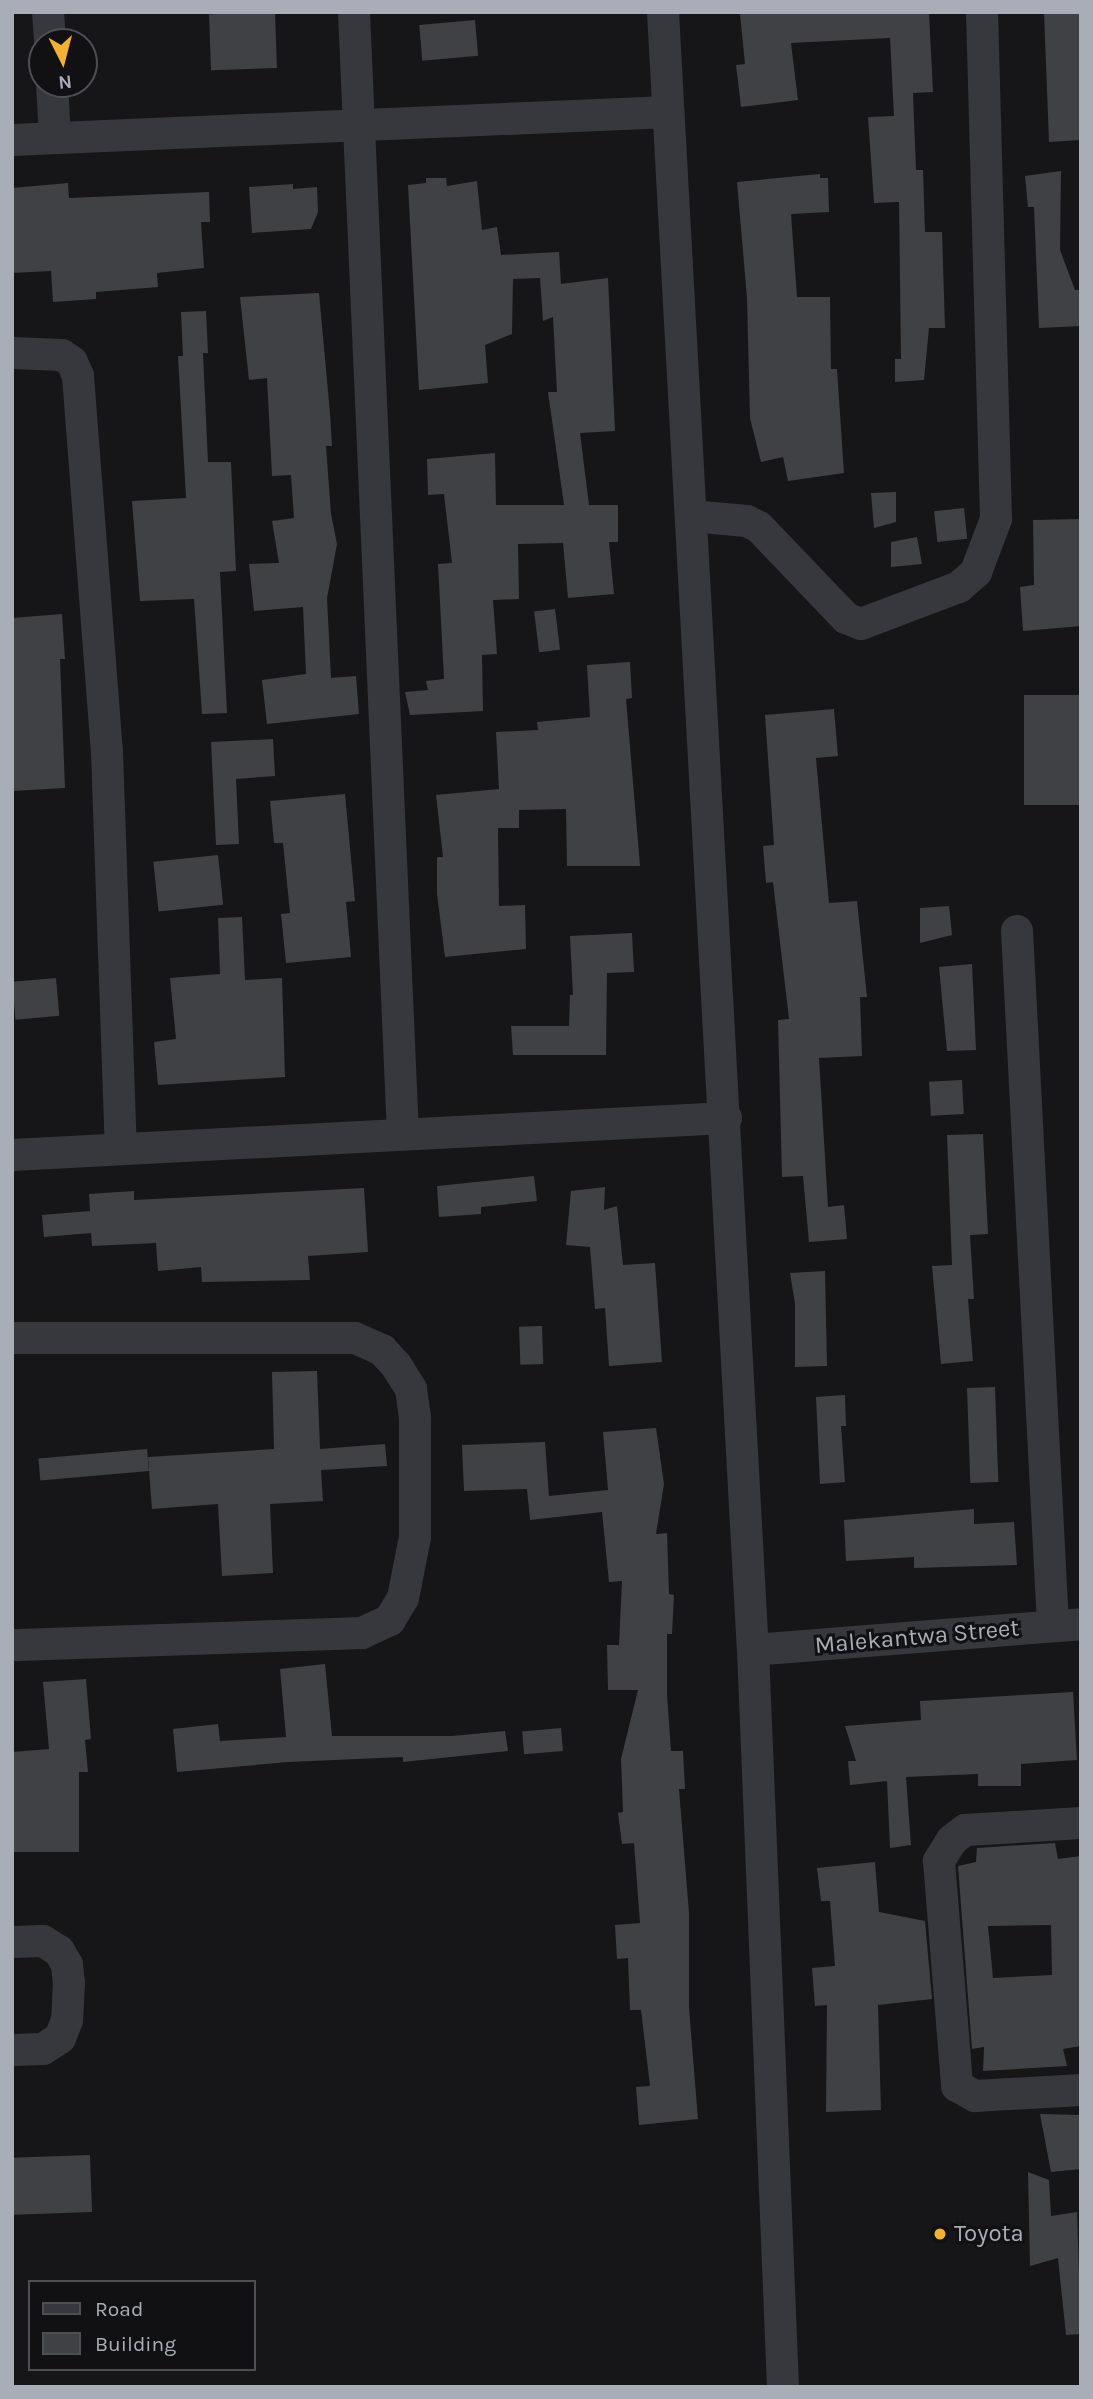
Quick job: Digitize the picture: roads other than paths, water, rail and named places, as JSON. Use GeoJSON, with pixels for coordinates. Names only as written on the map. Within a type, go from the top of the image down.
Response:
{"type":"FeatureCollection","features":[{"type":"Feature","properties":{"kind":"street"},"geometry":{"type":"LineString","coordinates":[[354,12],[403,1133]]}},
{"type":"Feature","properties":{"kind":"street"},"geometry":{"type":"LineString","coordinates":[[663,12],[726,1118],[753,1650],[783,2387]]}},
{"type":"Feature","properties":{"kind":"street"},"geometry":{"type":"LineString","coordinates":[[691,516],[747,521],[759,527],[846,618],[861,624],[959,587],[976,572],[996,519],[982,12]]}},
{"type":"Feature","properties":{"kind":"street"},"geometry":{"type":"LineString","coordinates":[[53,98],[55,138]]}},
{"type":"Feature","properties":{"kind":"street"},"geometry":{"type":"LineString","coordinates":[[12,140],[668,112]]}},
{"type":"Feature","properties":{"kind":"street"},"geometry":{"type":"LineString","coordinates":[[12,353],[62,355],[72,362],[78,376],[107,752],[121,1149]]}},
{"type":"Feature","properties":{"kind":"street"},"geometry":{"type":"LineString","coordinates":[[1017,931],[1067,1625]]}},
{"type":"Feature","properties":{"kind":"street"},"geometry":{"type":"LineString","coordinates":[[12,1155],[726,1118]]}},
{"type":"Feature","properties":{"kind":"street"},"geometry":{"type":"LineString","coordinates":[[12,1338],[355,1338],[382,1350],[411,1389],[415,1419],[415,1511],[404,1598],[390,1620],[362,1633],[12,1645]]}},
{"type":"Feature","properties":{"kind":"street","name":"Malekantwa Street"},"geometry":{"type":"LineString","coordinates":[[753,1650],[1067,1625]]}},
{"type":"Feature","properties":{"kind":"street"},"geometry":{"type":"LineString","coordinates":[[1081,1824],[965,1830],[952,1840],[940,1861],[957,2086],[975,2096],[1081,2090]]}},
{"type":"Feature","properties":{"kind":"street"},"geometry":{"type":"LineString","coordinates":[[12,1942],[43,1941],[59,1951],[67,1965],[69,1983],[67,2020],[60,2038],[43,2049],[12,2050]]}},
{"type":"Feature","properties":{"kind":"place","name":"Toyota"},"geometry":{"type":"Point","coordinates":[940,2234]}}]}
